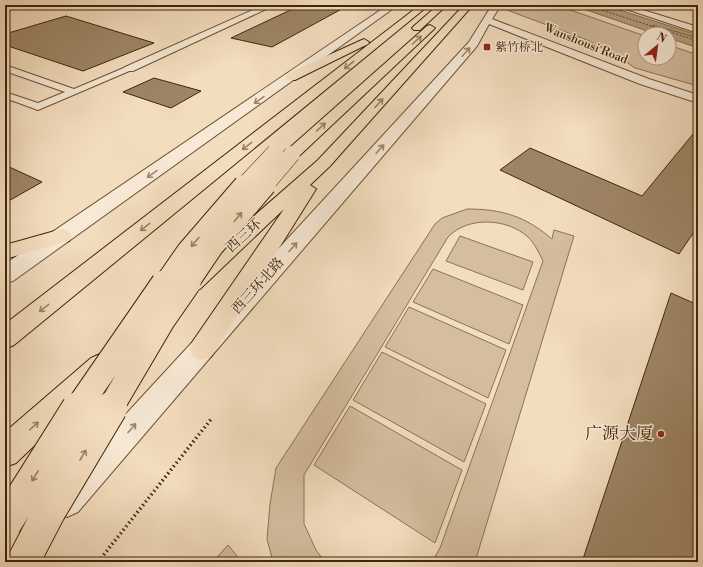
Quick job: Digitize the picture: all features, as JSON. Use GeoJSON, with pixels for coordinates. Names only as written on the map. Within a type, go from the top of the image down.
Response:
{"type":"FeatureCollection","features":[{"type":"Feature","properties":{"kind":"highway"},"geometry":{"type":"LineString","coordinates":[[5,338],[425,5]]}},
{"type":"Feature","properties":{"kind":"highway"},"geometry":{"type":"LineString","coordinates":[[312,119],[443,5]]}},
{"type":"Feature","properties":{"kind":"highway"},"geometry":{"type":"LineString","coordinates":[[5,524],[71,418],[124,339],[183,257],[236,193],[284,150],[456,5]]}},
{"type":"Feature","properties":{"kind":"highway","name":"西三环"},"geometry":{"type":"LineString","coordinates":[[5,452],[324,163],[469,5]]}},
{"type":"Feature","properties":{"kind":"highway"},"geometry":{"type":"LineString","coordinates":[[291,77],[401,24]]}},
{"type":"Feature","properties":{"kind":"highway"},"geometry":{"type":"LineString","coordinates":[[22,562],[49,512],[164,319],[213,247],[284,150]]}},
{"type":"Feature","properties":{"kind":"highway"},"geometry":{"type":"LineString","coordinates":[[202,349],[324,163]]}},
{"type":"Feature","properties":{"kind":"highway"},"geometry":{"type":"LineString","coordinates":[[5,252],[62,236]]}},
{"type":"Feature","properties":{"kind":"street"},"geometry":{"type":"LineString","coordinates":[[129,69],[271,5]]}},
{"type":"Feature","properties":{"kind":"street"},"geometry":{"type":"LineString","coordinates":[[5,275],[394,5]]}},
{"type":"Feature","properties":{"kind":"street"},"geometry":{"type":"LineString","coordinates":[[618,5],[698,30]]}},
{"type":"Feature","properties":{"kind":"street"},"geometry":{"type":"LineString","coordinates":[[491,13],[645,76],[698,93]]}},
{"type":"Feature","properties":{"kind":"street","name":"Wanshousi Road"},"geometry":{"type":"LineString","coordinates":[[491,13],[543,40],[627,76],[698,99]]}},
{"type":"Feature","properties":{"kind":"street","name":"西三环北路"},"geometry":{"type":"LineString","coordinates":[[14,562],[473,44],[491,13]]}},
{"type":"Feature","properties":{"kind":"lane"},"geometry":{"type":"LineString","coordinates":[[5,68],[74,92]]}},
{"type":"Feature","properties":{"kind":"lane"},"geometry":{"type":"LineString","coordinates":[[5,94],[38,107],[129,69]]}},
{"type":"Feature","properties":{"kind":"path"},"geometry":{"type":"LineString","coordinates":[[98,562],[212,418]]}},
{"type":"Feature","properties":{"kind":"shaded area"},"geometry":{"type":"Polygon","coordinates":[[[507,5],[556,5],[637,33],[637,66],[677,66],[677,48],[698,55],[698,86],[635,68],[613,53],[587,40],[507,10],[507,5]]]}},
{"type":"Feature","properties":{"kind":"shaded area"},"geometry":{"type":"Polygon","coordinates":[[[467,209],[491,210],[512,215],[542,231],[552,239],[554,230],[574,236],[475,562],[432,562],[440,548],[543,261],[537,249],[528,237],[509,226],[488,222],[466,225],[456,230],[448,237],[304,475],[304,524],[316,550],[325,562],[273,562],[267,539],[270,504],[276,468],[435,224],[442,218],[467,209]]]}},
{"type":"Feature","properties":{"kind":"shaded area"},"geometry":{"type":"Polygon","coordinates":[[[460,236],[533,262],[523,290],[446,261],[460,236]]]}},
{"type":"Feature","properties":{"kind":"shaded area"},"geometry":{"type":"Polygon","coordinates":[[[433,269],[523,305],[509,344],[413,302],[433,269]]]}},
{"type":"Feature","properties":{"kind":"shaded area"},"geometry":{"type":"Polygon","coordinates":[[[409,307],[506,350],[488,398],[385,347],[409,307]]]}},
{"type":"Feature","properties":{"kind":"shaded area"},"geometry":{"type":"Polygon","coordinates":[[[382,352],[486,404],[464,462],[353,400],[382,352]]]}},
{"type":"Feature","properties":{"kind":"shaded area"},"geometry":{"type":"Polygon","coordinates":[[[350,406],[462,470],[435,543],[314,465],[350,406]]]}},
{"type":"Feature","properties":{"kind":"shaded area"},"geometry":{"type":"Polygon","coordinates":[[[228,545],[242,562],[213,562],[228,545]]]}},
{"type":"Feature","properties":{"kind":"water"},"geometry":{"type":"Polygon","coordinates":[[[572,5],[604,5],[670,26],[637,26],[637,27],[572,5]]]}},
{"type":"Feature","properties":{"kind":"water"},"geometry":{"type":"Polygon","coordinates":[[[677,28],[698,35],[698,48],[677,41],[677,28]]]}},
{"type":"Feature","properties":{"kind":"building"},"geometry":{"type":"Polygon","coordinates":[[[301,5],[349,5],[272,47],[231,38],[301,5]]]}},
{"type":"Feature","properties":{"kind":"building"},"geometry":{"type":"Polygon","coordinates":[[[66,16],[154,43],[83,71],[5,45],[5,34],[66,16]]]}},
{"type":"Feature","properties":{"kind":"building"},"geometry":{"type":"Polygon","coordinates":[[[154,78],[201,91],[171,108],[123,92],[154,78]]]}},
{"type":"Feature","properties":{"kind":"building"},"geometry":{"type":"Polygon","coordinates":[[[698,128],[698,226],[679,254],[500,170],[530,148],[642,196],[698,128]]]}},
{"type":"Feature","properties":{"kind":"building"},"geometry":{"type":"Polygon","coordinates":[[[5,165],[42,182],[5,203],[5,165]]]}},
{"type":"Feature","properties":{"kind":"building","name":"广源大厦"},"geometry":{"type":"Polygon","coordinates":[[[671,293],[698,305],[698,562],[582,562],[671,293]]]}},
{"type":"Feature","properties":{"kind":"ferry route"},"geometry":{"type":"LineString","coordinates":[[586,5],[698,41]]}},
{"type":"Feature","properties":{"kind":"place","name":"紫竹桥北"},"geometry":{"type":"Point","coordinates":[487,47]}},
{"type":"Feature","properties":{"kind":"place","name":"广源大厦"},"geometry":{"type":"Point","coordinates":[661,434]}}]}
